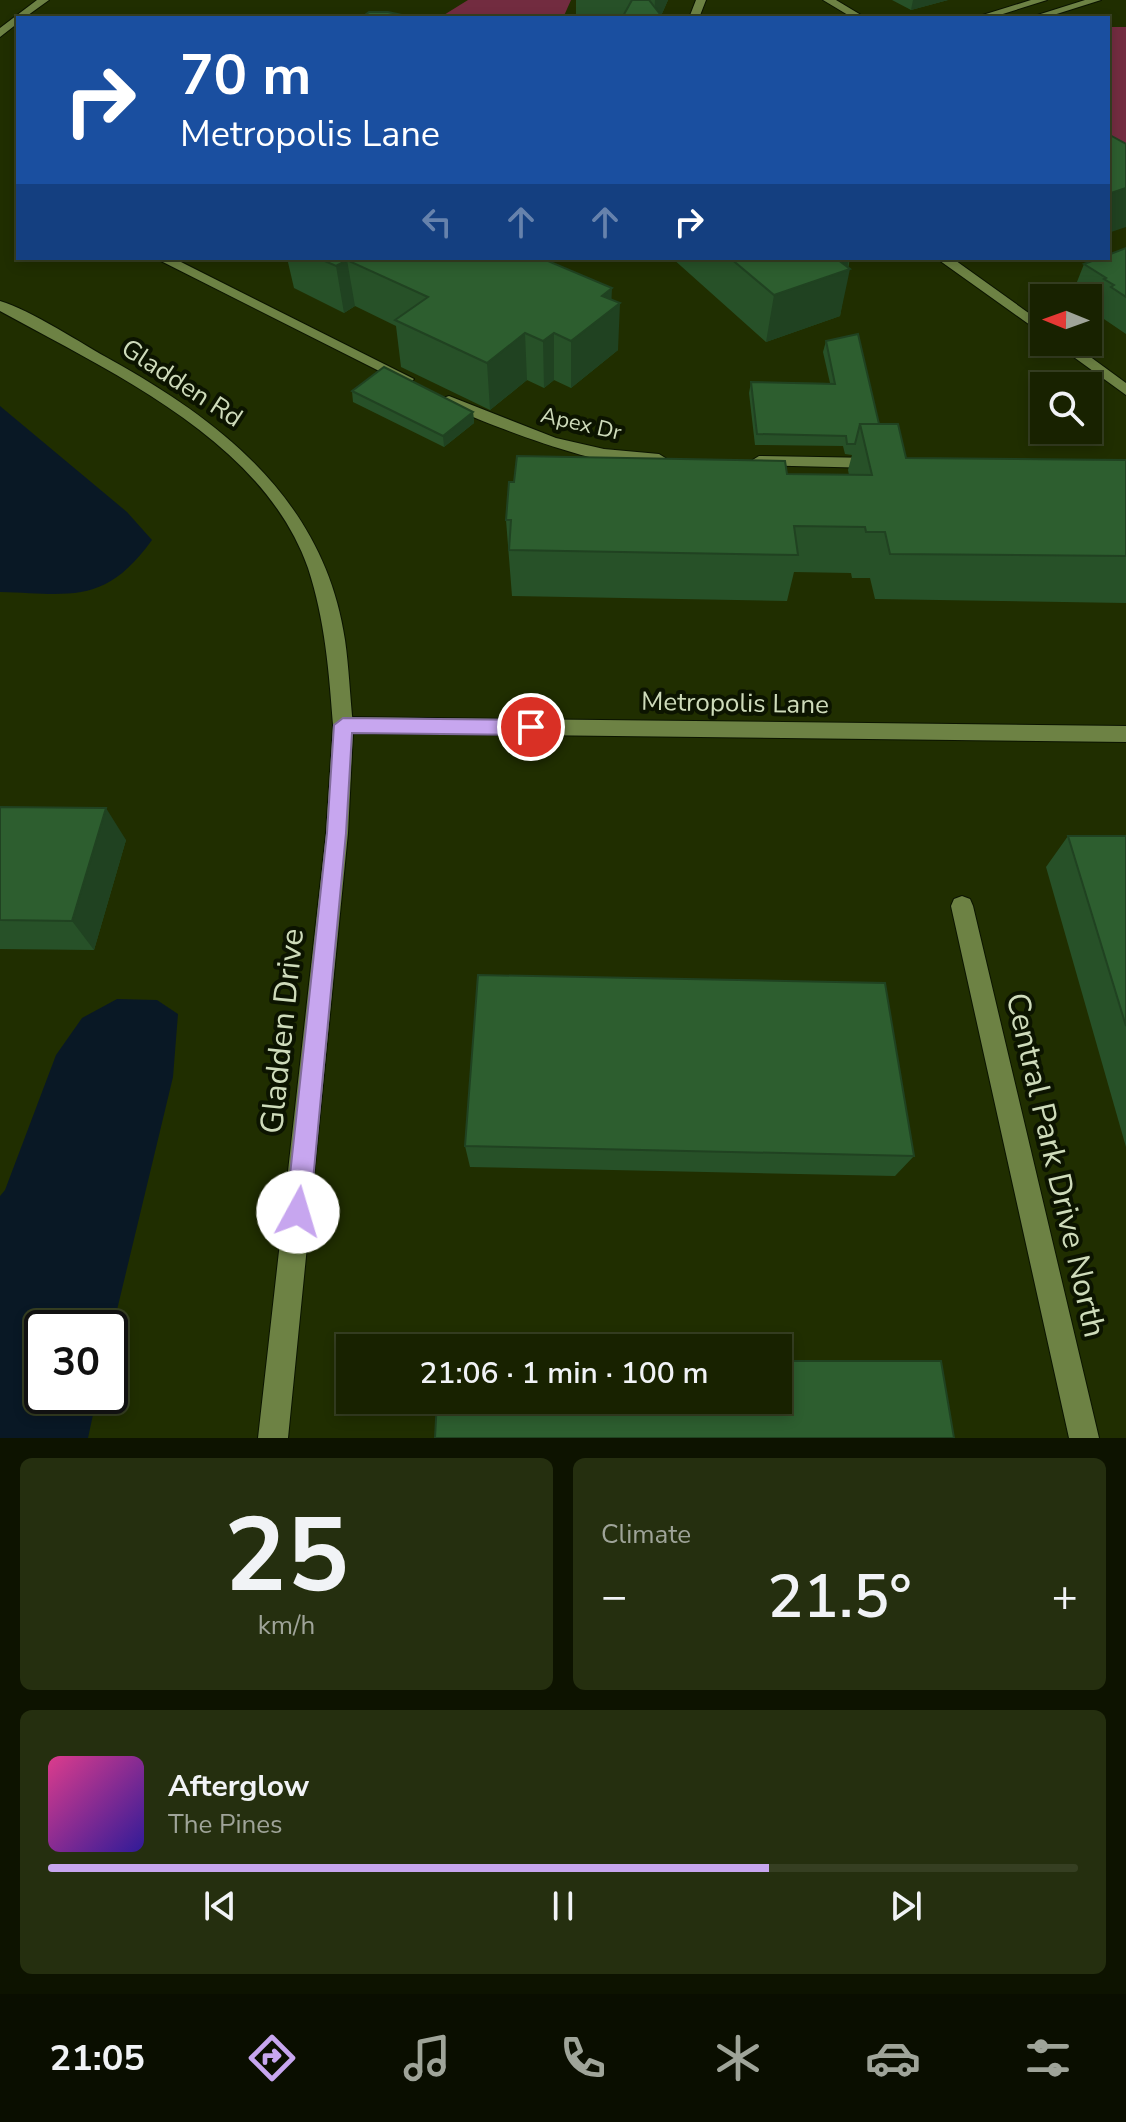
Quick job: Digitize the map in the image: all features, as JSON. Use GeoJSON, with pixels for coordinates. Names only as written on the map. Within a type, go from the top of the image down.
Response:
{"type":"FeatureCollection","features":[{"type":"Feature","properties":{"kind":"street"},"geometry":{"type":"LineString","coordinates":[[20,16],[44,0]]}},
{"type":"Feature","properties":{"kind":"street"},"geometry":{"type":"LineString","coordinates":[[828,0],[857,16]]}},
{"type":"Feature","properties":{"kind":"street"},"geometry":{"type":"LineString","coordinates":[[985,16],[1042,0]]}},
{"type":"Feature","properties":{"kind":"street"},"geometry":{"type":"LineString","coordinates":[[1040,16],[1096,0]]}},
{"type":"Feature","properties":{"kind":"street"},"geometry":{"type":"LineString","coordinates":[[0,34],[16,20]]}},
{"type":"Feature","properties":{"kind":"street","name":"Apex Dr"},"geometry":{"type":"LineString","coordinates":[[166,260],[483,417],[536,438],[605,454],[680,460]]}},
{"type":"Feature","properties":{"kind":"street"},"geometry":{"type":"LineString","coordinates":[[946,260],[1030,321]]}},
{"type":"Feature","properties":{"kind":"street","name":"Gladden Rd"},"geometry":{"type":"LineString","coordinates":[[0,305],[205,423],[267,481],[292,516],[326,589],[342,676],[343,725]]}},
{"type":"Feature","properties":{"kind":"street"},"geometry":{"type":"LineString","coordinates":[[1079,356],[1126,390]]}},
{"type":"Feature","properties":{"kind":"street"},"geometry":{"type":"LineString","coordinates":[[742,461],[898,464]]}},
{"type":"Feature","properties":{"kind":"street","name":"Metropolis Lane"},"geometry":{"type":"LineString","coordinates":[[343,725],[1126,734]]}},
{"type":"Feature","properties":{"kind":"street","name":"Gladden Drive"},"geometry":{"type":"LineString","coordinates":[[273,1438],[337,833],[343,725]]}},
{"type":"Feature","properties":{"kind":"street","name":"Central Park Drive North"},"geometry":{"type":"LineString","coordinates":[[962,906],[1084,1438]]}},
{"type":"Feature","properties":{"kind":"shaded area"},"geometry":{"type":"Polygon","coordinates":[[[468,0],[571,0],[564,16],[442,16],[468,0]]]}},
{"type":"Feature","properties":{"kind":"shaded area"},"geometry":{"type":"Polygon","coordinates":[[[1110,27],[1126,27],[1126,153],[1110,144],[1110,27]]]}},
{"type":"Feature","properties":{"kind":"water"},"geometry":{"type":"Polygon","coordinates":[[[0,406],[127,512],[152,540],[119,576],[102,586],[67,594],[0,592],[0,406]]]}},
{"type":"Feature","properties":{"kind":"water"},"geometry":{"type":"Polygon","coordinates":[[[117,999],[157,1000],[178,1014],[173,1077],[117,1310],[24,1310],[24,1414],[93,1414],[88,1438],[0,1438],[0,1196],[5,1190],[56,1055],[82,1018],[117,999]]]}},
{"type":"Feature","properties":{"kind":"building"},"geometry":{"type":"Polygon","coordinates":[[[632,0],[649,0],[661,16],[623,16],[632,0]]]}},
{"type":"Feature","properties":{"kind":"building"},"geometry":{"type":"Polygon","coordinates":[[[369,12],[388,12],[407,16],[364,16],[369,12]]]}},
{"type":"Feature","properties":{"kind":"building"},"geometry":{"type":"Polygon","coordinates":[[[1110,135],[1126,144],[1126,188],[1110,193],[1110,135]]]}},
{"type":"Feature","properties":{"kind":"building"},"geometry":{"type":"Polygon","coordinates":[[[1126,248],[1126,297],[1111,287],[1114,285],[1106,278],[1084,264],[1110,260],[1110,254],[1126,248]]]}},
{"type":"Feature","properties":{"kind":"building"},"geometry":{"type":"Polygon","coordinates":[[[322,260],[347,260],[336,266],[322,260]]]}},
{"type":"Feature","properties":{"kind":"building"},"geometry":{"type":"Polygon","coordinates":[[[347,260],[546,260],[612,288],[602,296],[620,303],[571,341],[554,333],[543,341],[525,333],[487,363],[395,320],[428,297],[347,260]]]}},
{"type":"Feature","properties":{"kind":"building"},"geometry":{"type":"Polygon","coordinates":[[[732,260],[838,260],[850,269],[774,295],[732,260]]]}},
{"type":"Feature","properties":{"kind":"building"},"geometry":{"type":"Polygon","coordinates":[[[858,334],[879,424],[860,424],[855,444],[847,444],[846,436],[757,434],[751,382],[835,384],[826,341],[858,334]]]}},
{"type":"Feature","properties":{"kind":"building"},"geometry":{"type":"Polygon","coordinates":[[[384,367],[473,412],[443,436],[352,391],[384,367]]]}},
{"type":"Feature","properties":{"kind":"building"},"geometry":{"type":"Polygon","coordinates":[[[860,424],[898,424],[906,458],[1126,460],[1126,556],[890,554],[885,532],[866,532],[865,527],[794,526],[798,555],[509,550],[511,520],[506,520],[509,482],[514,482],[517,456],[785,461],[787,474],[872,475],[860,424]]]}},
{"type":"Feature","properties":{"kind":"building"},"geometry":{"type":"Polygon","coordinates":[[[0,807],[106,808],[72,921],[0,920],[0,807]]]}},
{"type":"Feature","properties":{"kind":"building"},"geometry":{"type":"Polygon","coordinates":[[[1068,836],[1126,836],[1126,1026],[1068,836]]]}},
{"type":"Feature","properties":{"kind":"building"},"geometry":{"type":"Polygon","coordinates":[[[478,975],[885,983],[914,1156],[465,1146],[478,975]]]}},
{"type":"Feature","properties":{"kind":"building"},"geometry":{"type":"Polygon","coordinates":[[[792,1361],[941,1361],[954,1438],[435,1438],[436,1414],[792,1414],[792,1361]]]}},
{"type":"Feature","properties":{"kind":"route"},"geometry":{"type":"LineString","coordinates":[[298,1212],[337,833],[343,725],[531,727]]}}]}
